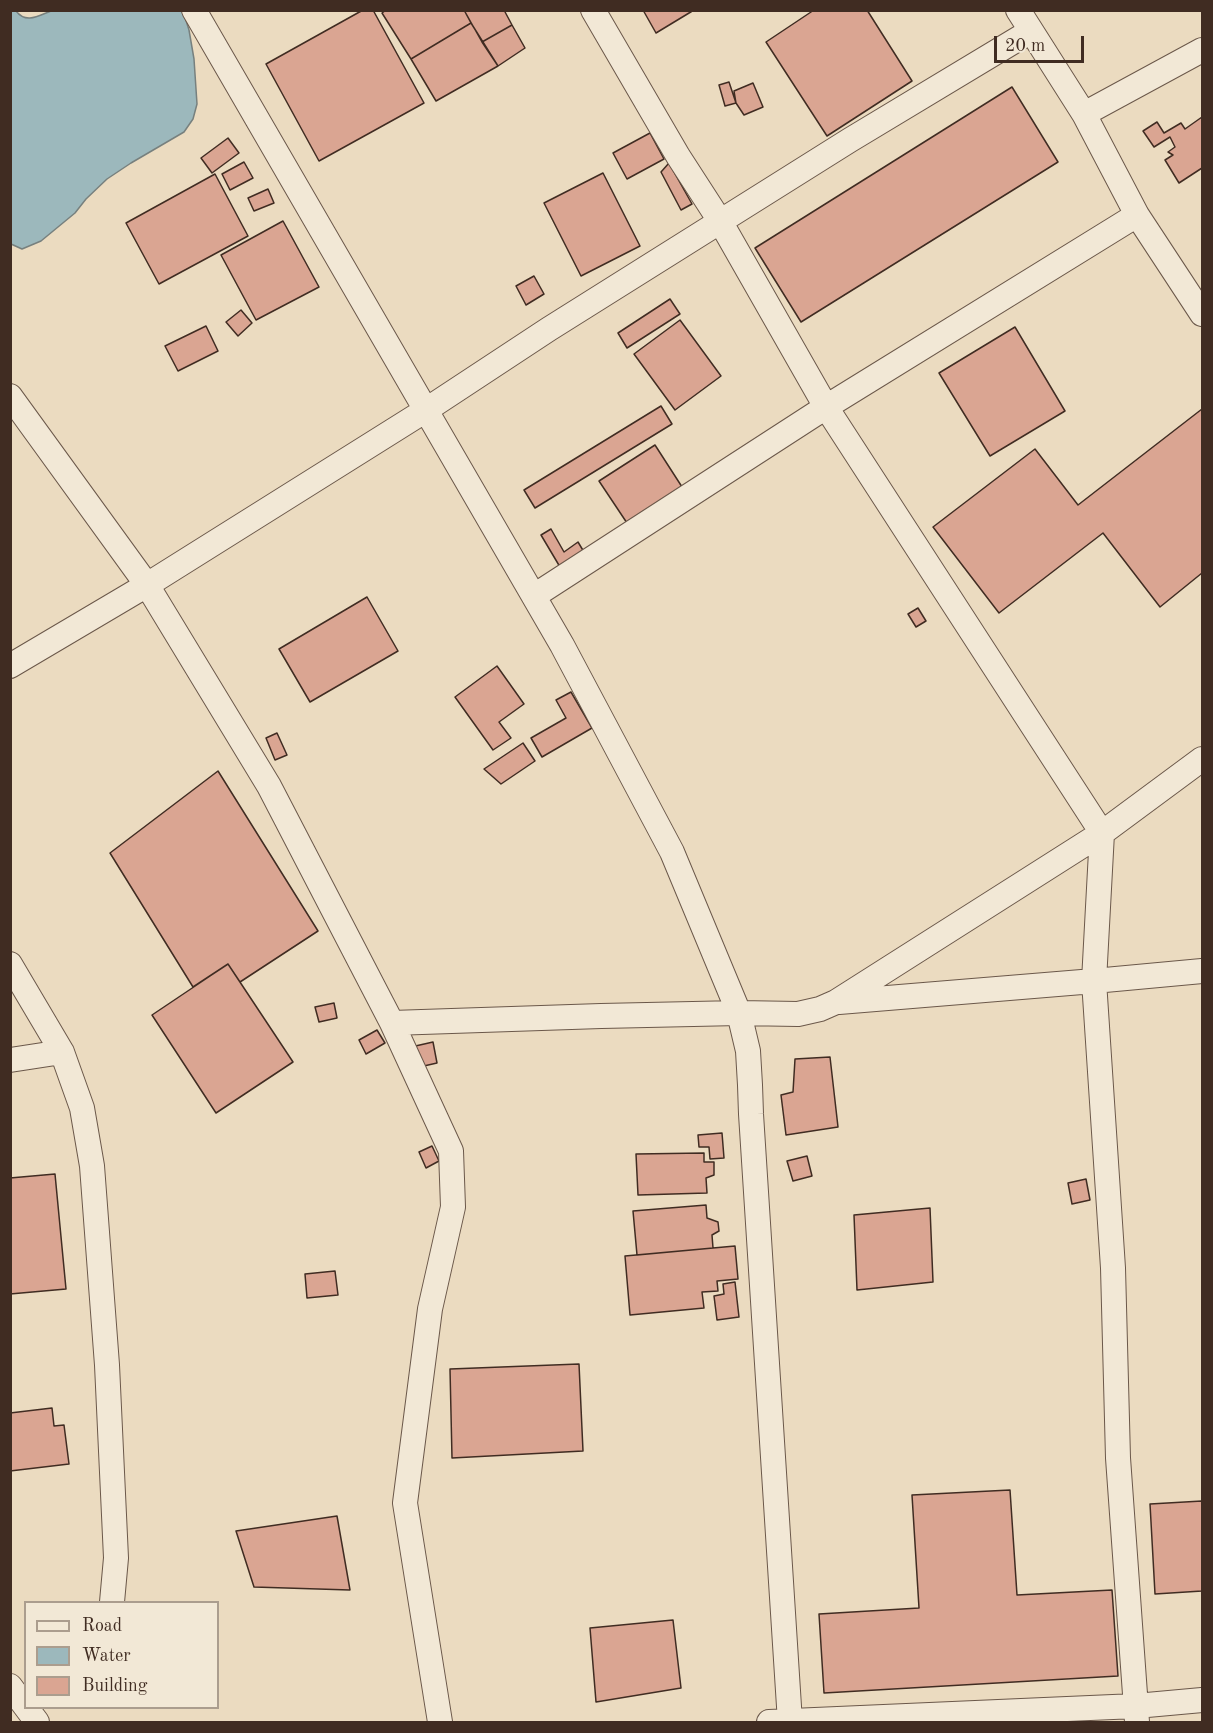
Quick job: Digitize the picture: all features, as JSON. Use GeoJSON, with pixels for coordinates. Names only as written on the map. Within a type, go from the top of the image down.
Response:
{"type":"FeatureCollection","features":[{"type":"Feature","properties":{"kind":"street"},"geometry":{"type":"LineString","coordinates":[[194,10],[562,645],[672,852],[740,1013],[748,1051],[783,1722],[1137,1714],[1203,1700]]}},
{"type":"Feature","properties":{"kind":"street"},"geometry":{"type":"LineString","coordinates":[[593,10],[678,156],[720,221],[826,407],[1102,833],[1094,981],[1113,1268],[1118,1458],[1137,1714]]}},
{"type":"Feature","properties":{"kind":"street"},"geometry":{"type":"LineString","coordinates":[[1018,10],[1084,114],[1137,214],[1203,314]]}},
{"type":"Feature","properties":{"kind":"street"},"geometry":{"type":"LineString","coordinates":[[10,666],[147,585],[426,410],[720,221],[1031,31]]}},
{"type":"Feature","properties":{"kind":"street"},"geometry":{"type":"LineString","coordinates":[[1084,114],[1203,50]]}},
{"type":"Feature","properties":{"kind":"street"},"geometry":{"type":"LineString","coordinates":[[534,596],[826,407],[1137,214]]}},
{"type":"Feature","properties":{"kind":"street"},"geometry":{"type":"LineString","coordinates":[[10,396],[147,585],[269,786],[392,1023],[451,1151],[453,1207],[430,1310],[405,1503],[440,1722]]}},
{"type":"Feature","properties":{"kind":"street"},"geometry":{"type":"LineString","coordinates":[[392,1023],[601,1016],[798,1014],[820,1009],[836,1002],[1102,833],[1203,759]]}},
{"type":"Feature","properties":{"kind":"street"},"geometry":{"type":"LineString","coordinates":[[10,964],[62,1052],[82,1108],[92,1166],[107,1365],[116,1558],[112,1601]]}},
{"type":"Feature","properties":{"kind":"street"},"geometry":{"type":"LineString","coordinates":[[836,1002],[1203,971]]}},
{"type":"Feature","properties":{"kind":"street"},"geometry":{"type":"LineString","coordinates":[[10,1060],[62,1052]]}},
{"type":"Feature","properties":{"kind":"street"},"geometry":{"type":"LineString","coordinates":[[29,1709],[37,1722]]}},
{"type":"Feature","properties":{"kind":"water"},"geometry":{"type":"Polygon","coordinates":[[[10,11],[16,11],[28,18],[51,11],[183,11],[194,59],[197,104],[193,119],[184,132],[107,179],[75,213],[41,241],[22,249],[11,244],[10,11]]]}},
{"type":"Feature","properties":{"kind":"building"},"geometry":{"type":"Polygon","coordinates":[[[363,10],[373,10],[424,103],[319,161],[266,64],[363,10]]]}},
{"type":"Feature","properties":{"kind":"building"},"geometry":{"type":"Polygon","coordinates":[[[386,10],[464,10],[471,23],[411,59],[382,13],[386,10]]]}},
{"type":"Feature","properties":{"kind":"building"},"geometry":{"type":"Polygon","coordinates":[[[464,10],[504,10],[512,25],[482,42],[464,10]]]}},
{"type":"Feature","properties":{"kind":"building"},"geometry":{"type":"Polygon","coordinates":[[[643,10],[694,10],[656,33],[643,10]]]}},
{"type":"Feature","properties":{"kind":"building"},"geometry":{"type":"Polygon","coordinates":[[[814,10],[867,10],[912,81],[827,136],[766,42],[814,10]]]}},
{"type":"Feature","properties":{"kind":"building"},"geometry":{"type":"Polygon","coordinates":[[[471,23],[498,66],[436,101],[411,59],[471,23]]]}},
{"type":"Feature","properties":{"kind":"building"},"geometry":{"type":"Polygon","coordinates":[[[512,25],[525,48],[498,66],[482,42],[512,25]]]}},
{"type":"Feature","properties":{"kind":"building"},"geometry":{"type":"Polygon","coordinates":[[[729,82],[736,103],[725,106],[719,85],[729,82]]]}},
{"type":"Feature","properties":{"kind":"building"},"geometry":{"type":"Polygon","coordinates":[[[753,83],[763,107],[744,115],[736,103],[734,91],[753,83]]]}},
{"type":"Feature","properties":{"kind":"building"},"geometry":{"type":"Polygon","coordinates":[[[1012,87],[1058,162],[801,322],[755,248],[1012,87]]]}},
{"type":"Feature","properties":{"kind":"building"},"geometry":{"type":"Polygon","coordinates":[[[1202,117],[1202,168],[1179,183],[1165,160],[1173,155],[1168,152],[1175,147],[1170,137],[1154,147],[1143,131],[1157,122],[1164,133],[1181,123],[1185,129],[1202,117]]]}},
{"type":"Feature","properties":{"kind":"building"},"geometry":{"type":"Polygon","coordinates":[[[650,133],[664,159],[627,179],[613,153],[650,133]]]}},
{"type":"Feature","properties":{"kind":"building"},"geometry":{"type":"Polygon","coordinates":[[[228,138],[239,153],[212,173],[201,158],[228,138]]]}},
{"type":"Feature","properties":{"kind":"building"},"geometry":{"type":"Polygon","coordinates":[[[244,162],[253,178],[230,190],[222,174],[244,162]]]}},
{"type":"Feature","properties":{"kind":"building"},"geometry":{"type":"Polygon","coordinates":[[[669,163],[692,204],[681,210],[661,172],[669,163]]]}},
{"type":"Feature","properties":{"kind":"building"},"geometry":{"type":"Polygon","coordinates":[[[603,173],[640,246],[581,276],[544,203],[603,173]]]}},
{"type":"Feature","properties":{"kind":"building"},"geometry":{"type":"Polygon","coordinates":[[[215,174],[248,236],[159,284],[126,223],[215,174]]]}},
{"type":"Feature","properties":{"kind":"building"},"geometry":{"type":"Polygon","coordinates":[[[268,189],[274,203],[254,211],[248,198],[268,189]]]}},
{"type":"Feature","properties":{"kind":"building"},"geometry":{"type":"Polygon","coordinates":[[[283,221],[319,287],[256,320],[221,255],[283,221]]]}},
{"type":"Feature","properties":{"kind":"building"},"geometry":{"type":"Polygon","coordinates":[[[534,276],[544,294],[526,305],[516,286],[534,276]]]}},
{"type":"Feature","properties":{"kind":"building"},"geometry":{"type":"Polygon","coordinates":[[[670,299],[680,314],[627,348],[618,333],[670,299]]]}},
{"type":"Feature","properties":{"kind":"building"},"geometry":{"type":"Polygon","coordinates":[[[241,310],[252,323],[238,336],[226,322],[241,310]]]}},
{"type":"Feature","properties":{"kind":"building"},"geometry":{"type":"Polygon","coordinates":[[[680,320],[721,376],[675,410],[634,354],[680,320]]]}},
{"type":"Feature","properties":{"kind":"building"},"geometry":{"type":"Polygon","coordinates":[[[206,326],[218,351],[178,371],[165,346],[206,326]]]}},
{"type":"Feature","properties":{"kind":"building"},"geometry":{"type":"Polygon","coordinates":[[[1015,327],[1065,411],[990,456],[939,373],[1015,327]]]}},
{"type":"Feature","properties":{"kind":"building"},"geometry":{"type":"Polygon","coordinates":[[[661,406],[672,424],[535,508],[524,490],[661,406]]]}},
{"type":"Feature","properties":{"kind":"building"},"geometry":{"type":"Polygon","coordinates":[[[1202,409],[1202,573],[1160,607],[1103,533],[999,613],[933,527],[1035,449],[1078,505],[1202,409]]]}},
{"type":"Feature","properties":{"kind":"building"},"geometry":{"type":"Polygon","coordinates":[[[655,445],[684,490],[629,526],[599,481],[655,445]]]}},
{"type":"Feature","properties":{"kind":"building"},"geometry":{"type":"Polygon","coordinates":[[[551,529],[564,552],[578,542],[587,557],[563,572],[541,535],[551,529]]]}},
{"type":"Feature","properties":{"kind":"building"},"geometry":{"type":"Polygon","coordinates":[[[367,597],[398,651],[310,702],[279,649],[367,597]]]}},
{"type":"Feature","properties":{"kind":"building"},"geometry":{"type":"Polygon","coordinates":[[[918,608],[926,621],[916,627],[908,614],[918,608]]]}},
{"type":"Feature","properties":{"kind":"building"},"geometry":{"type":"Polygon","coordinates":[[[497,666],[524,704],[499,722],[511,738],[493,750],[455,697],[497,666]]]}},
{"type":"Feature","properties":{"kind":"building"},"geometry":{"type":"Polygon","coordinates":[[[571,692],[592,728],[542,757],[531,738],[566,718],[556,700],[571,692]]]}},
{"type":"Feature","properties":{"kind":"building"},"geometry":{"type":"Polygon","coordinates":[[[277,733],[287,755],[275,760],[266,738],[277,733]]]}},
{"type":"Feature","properties":{"kind":"building"},"geometry":{"type":"Polygon","coordinates":[[[523,743],[535,761],[501,784],[484,769],[523,743]]]}},
{"type":"Feature","properties":{"kind":"building"},"geometry":{"type":"Polygon","coordinates":[[[218,771],[318,931],[240,982],[228,964],[193,987],[110,853],[218,771]]]}},
{"type":"Feature","properties":{"kind":"building"},"geometry":{"type":"Polygon","coordinates":[[[228,964],[293,1062],[216,1113],[152,1015],[228,964]]]}},
{"type":"Feature","properties":{"kind":"building"},"geometry":{"type":"Polygon","coordinates":[[[334,1003],[337,1018],[319,1022],[315,1007],[334,1003]]]}},
{"type":"Feature","properties":{"kind":"building"},"geometry":{"type":"Polygon","coordinates":[[[377,1030],[385,1043],[366,1054],[359,1040],[377,1030]]]}},
{"type":"Feature","properties":{"kind":"building"},"geometry":{"type":"Polygon","coordinates":[[[433,1042],[437,1063],[415,1068],[411,1047],[433,1042]]]}},
{"type":"Feature","properties":{"kind":"building"},"geometry":{"type":"Polygon","coordinates":[[[830,1057],[838,1127],[786,1135],[781,1095],[793,1092],[795,1059],[830,1057]]]}},
{"type":"Feature","properties":{"kind":"building"},"geometry":{"type":"Polygon","coordinates":[[[722,1133],[724,1158],[710,1159],[709,1147],[699,1147],[698,1135],[722,1133]]]}},
{"type":"Feature","properties":{"kind":"building"},"geometry":{"type":"Polygon","coordinates":[[[432,1146],[439,1161],[426,1168],[419,1152],[432,1146]]]}},
{"type":"Feature","properties":{"kind":"building"},"geometry":{"type":"Polygon","coordinates":[[[704,1153],[704,1162],[714,1162],[714,1175],[706,1178],[707,1193],[638,1195],[636,1154],[704,1153]]]}},
{"type":"Feature","properties":{"kind":"building"},"geometry":{"type":"Polygon","coordinates":[[[807,1156],[812,1176],[793,1181],[787,1161],[807,1156]]]}},
{"type":"Feature","properties":{"kind":"building"},"geometry":{"type":"Polygon","coordinates":[[[55,1174],[66,1289],[10,1294],[10,1178],[55,1174]]]}},
{"type":"Feature","properties":{"kind":"building"},"geometry":{"type":"Polygon","coordinates":[[[1086,1179],[1090,1200],[1072,1204],[1068,1183],[1086,1179]]]}},
{"type":"Feature","properties":{"kind":"building"},"geometry":{"type":"Polygon","coordinates":[[[706,1205],[707,1218],[718,1222],[719,1231],[712,1235],[713,1248],[637,1255],[633,1211],[706,1205]]]}},
{"type":"Feature","properties":{"kind":"building"},"geometry":{"type":"Polygon","coordinates":[[[930,1208],[933,1282],[857,1290],[854,1215],[930,1208]]]}},
{"type":"Feature","properties":{"kind":"building"},"geometry":{"type":"Polygon","coordinates":[[[735,1246],[738,1279],[717,1281],[718,1291],[702,1292],[704,1308],[630,1315],[625,1256],[735,1246]]]}},
{"type":"Feature","properties":{"kind":"building"},"geometry":{"type":"Polygon","coordinates":[[[335,1271],[338,1295],[307,1298],[305,1274],[335,1271]]]}},
{"type":"Feature","properties":{"kind":"building"},"geometry":{"type":"Polygon","coordinates":[[[735,1282],[739,1317],[717,1320],[714,1296],[724,1294],[723,1284],[735,1282]]]}},
{"type":"Feature","properties":{"kind":"building"},"geometry":{"type":"Polygon","coordinates":[[[579,1364],[583,1451],[452,1458],[450,1369],[579,1364]]]}},
{"type":"Feature","properties":{"kind":"building"},"geometry":{"type":"Polygon","coordinates":[[[52,1408],[54,1426],[64,1425],[69,1464],[10,1471],[10,1413],[52,1408]]]}},
{"type":"Feature","properties":{"kind":"building"},"geometry":{"type":"Polygon","coordinates":[[[1010,1490],[1017,1595],[1112,1590],[1118,1676],[824,1693],[819,1614],[919,1608],[912,1495],[1010,1490]]]}},
{"type":"Feature","properties":{"kind":"building"},"geometry":{"type":"Polygon","coordinates":[[[1202,1501],[1202,1591],[1155,1594],[1150,1504],[1202,1501]]]}},
{"type":"Feature","properties":{"kind":"building"},"geometry":{"type":"Polygon","coordinates":[[[337,1516],[350,1590],[254,1587],[236,1531],[337,1516]]]}},
{"type":"Feature","properties":{"kind":"building"},"geometry":{"type":"Polygon","coordinates":[[[673,1620],[681,1688],[596,1702],[590,1628],[673,1620]]]}}]}
